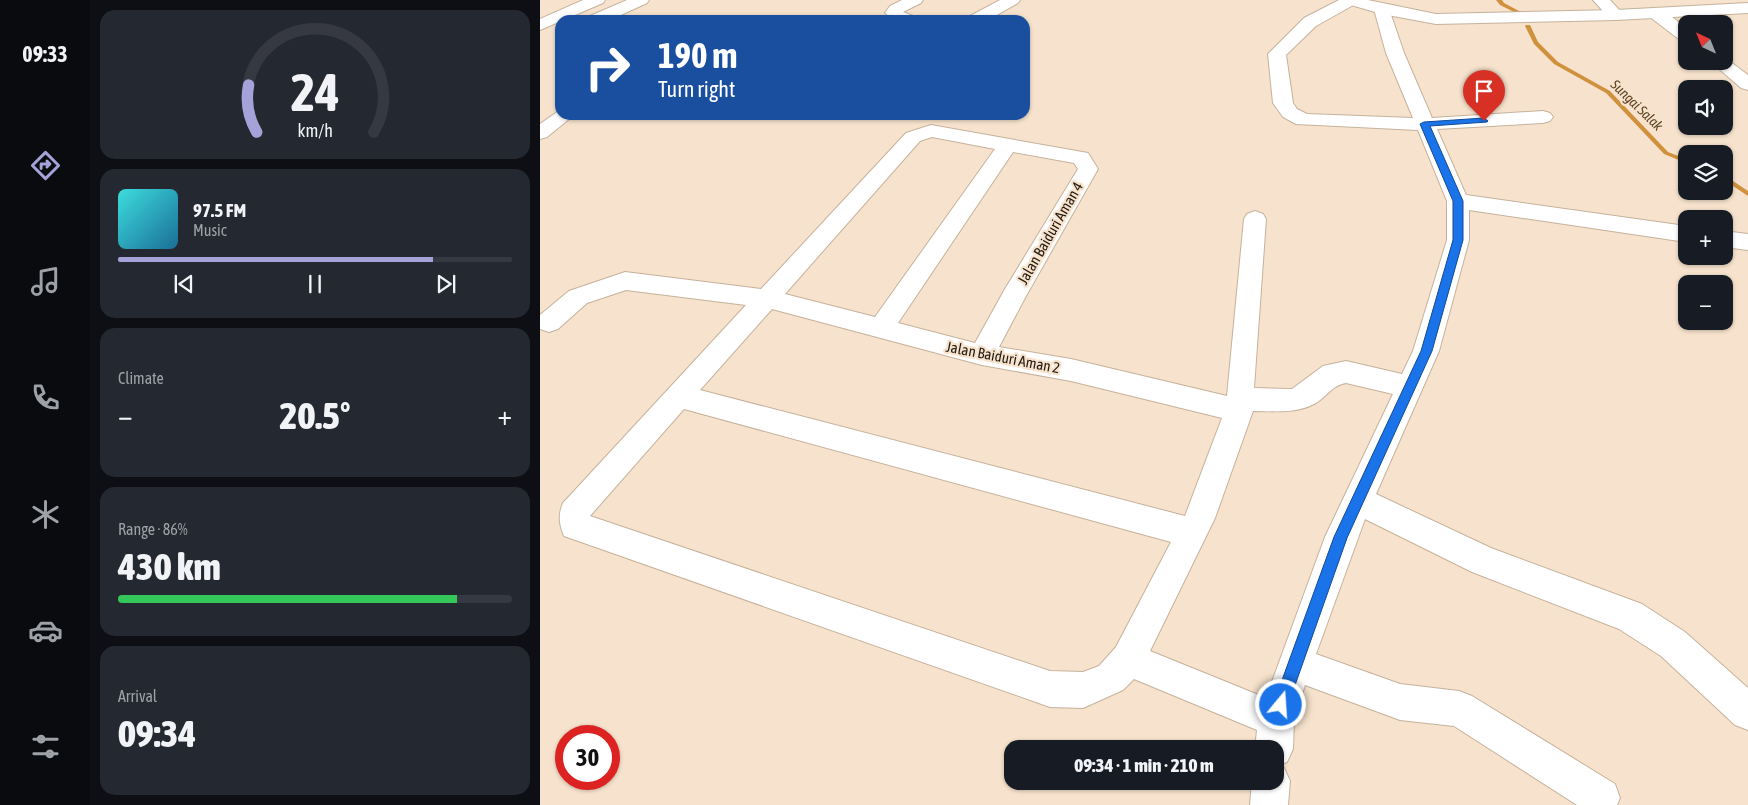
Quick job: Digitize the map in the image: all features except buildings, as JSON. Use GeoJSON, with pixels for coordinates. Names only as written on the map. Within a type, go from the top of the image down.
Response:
{"type":"FeatureCollection","features":[{"type":"Feature","properties":{"kind":"street"},"geometry":{"type":"LineString","coordinates":[[563,15],[597,0]]}},
{"type":"Feature","properties":{"kind":"street"},"geometry":{"type":"LineString","coordinates":[[607,15],[641,0]]}},
{"type":"Feature","properties":{"kind":"street"},"geometry":{"type":"LineString","coordinates":[[897,15],[893,13],[896,9],[915,0]]}},
{"type":"Feature","properties":{"kind":"street"},"geometry":{"type":"LineString","coordinates":[[985,15],[1012,0]]}},
{"type":"Feature","properties":{"kind":"street"},"geometry":{"type":"LineString","coordinates":[[1601,0],[1616,15]]}},
{"type":"Feature","properties":{"kind":"street"},"geometry":{"type":"LineString","coordinates":[[1128,659],[1275,734],[1295,664],[1341,537],[1426,351],[1458,240],[1458,201],[1395,53],[1365,3]]}},
{"type":"Feature","properties":{"kind":"street"},"geometry":{"type":"LineString","coordinates":[[1543,117],[1424,124],[1303,120],[1290,113],[1283,103],[1277,54],[1310,22],[1365,3],[1436,19],[1616,15],[1748,8]]}},
{"type":"Feature","properties":{"kind":"street"},"geometry":{"type":"LineString","coordinates":[[1656,13],[1678,30]]}},
{"type":"Feature","properties":{"kind":"street"},"geometry":{"type":"LineString","coordinates":[[540,25],[555,19]]}},
{"type":"Feature","properties":{"kind":"street"},"geometry":{"type":"LineString","coordinates":[[1730,70],[1748,84]]}},
{"type":"Feature","properties":{"kind":"street"},"geometry":{"type":"LineString","coordinates":[[540,133],[557,120]]}},
{"type":"Feature","properties":{"kind":"street","name":"Jalan Baiduri Aman 4"},"geometry":{"type":"LineString","coordinates":[[768,298],[913,138],[931,131],[1081,158],[1088,169],[1014,295],[982,355]]}},
{"type":"Feature","properties":{"kind":"street"},"geometry":{"type":"LineString","coordinates":[[881,329],[1008,145]]}},
{"type":"Feature","properties":{"kind":"street"},"geometry":{"type":"LineString","coordinates":[[1458,201],[1678,233]]}},
{"type":"Feature","properties":{"kind":"street"},"geometry":{"type":"LineString","coordinates":[[768,298],[584,500],[574,513],[574,526],[1050,689],[1083,690],[1111,678],[1128,659],[1200,518],[1239,404],[1255,219]]}},
{"type":"Feature","properties":{"kind":"street"},"geometry":{"type":"LineString","coordinates":[[1733,240],[1748,242]]}},
{"type":"Feature","properties":{"kind":"street","name":"Jalan Baiduri Aman 2"},"geometry":{"type":"LineString","coordinates":[[549,322],[578,297],[625,281],[768,298],[982,355],[1071,370],[1239,404],[1292,400],[1305,396],[1332,374],[1346,372],[1410,388]]}},
{"type":"Feature","properties":{"kind":"street"},"geometry":{"type":"LineString","coordinates":[[679,396],[1192,533]]}},
{"type":"Feature","properties":{"kind":"street"},"geometry":{"type":"LineString","coordinates":[[1358,500],[1483,561],[1630,616],[1673,644],[1748,712]]}},
{"type":"Feature","properties":{"kind":"street"},"geometry":{"type":"LineString","coordinates":[[1295,664],[1400,702],[1459,709],[1601,798]]}},
{"type":"Feature","properties":{"kind":"street"},"geometry":{"type":"LineString","coordinates":[[1270,805],[1271,790]]}},
{"type":"Feature","properties":{"kind":"waterway","name":"Sungai Salak"},"geometry":{"type":"LineString","coordinates":[[1499,0],[1502,4],[1518,12]]}},
{"type":"Feature","properties":{"kind":"waterway","name":"Sungai Salak"},"geometry":{"type":"LineString","coordinates":[[1528,26],[1536,43],[1556,63],[1608,92],[1666,153],[1678,158]]}},
{"type":"Feature","properties":{"kind":"waterway","name":"Sungai Salak"},"geometry":{"type":"LineString","coordinates":[[1733,183],[1748,194]]}},
{"type":"Feature","properties":{"kind":"route"},"geometry":{"type":"LineString","coordinates":[[1281,705],[1341,537],[1426,351],[1458,240],[1458,201],[1424,124],[1484,121]]}}]}
